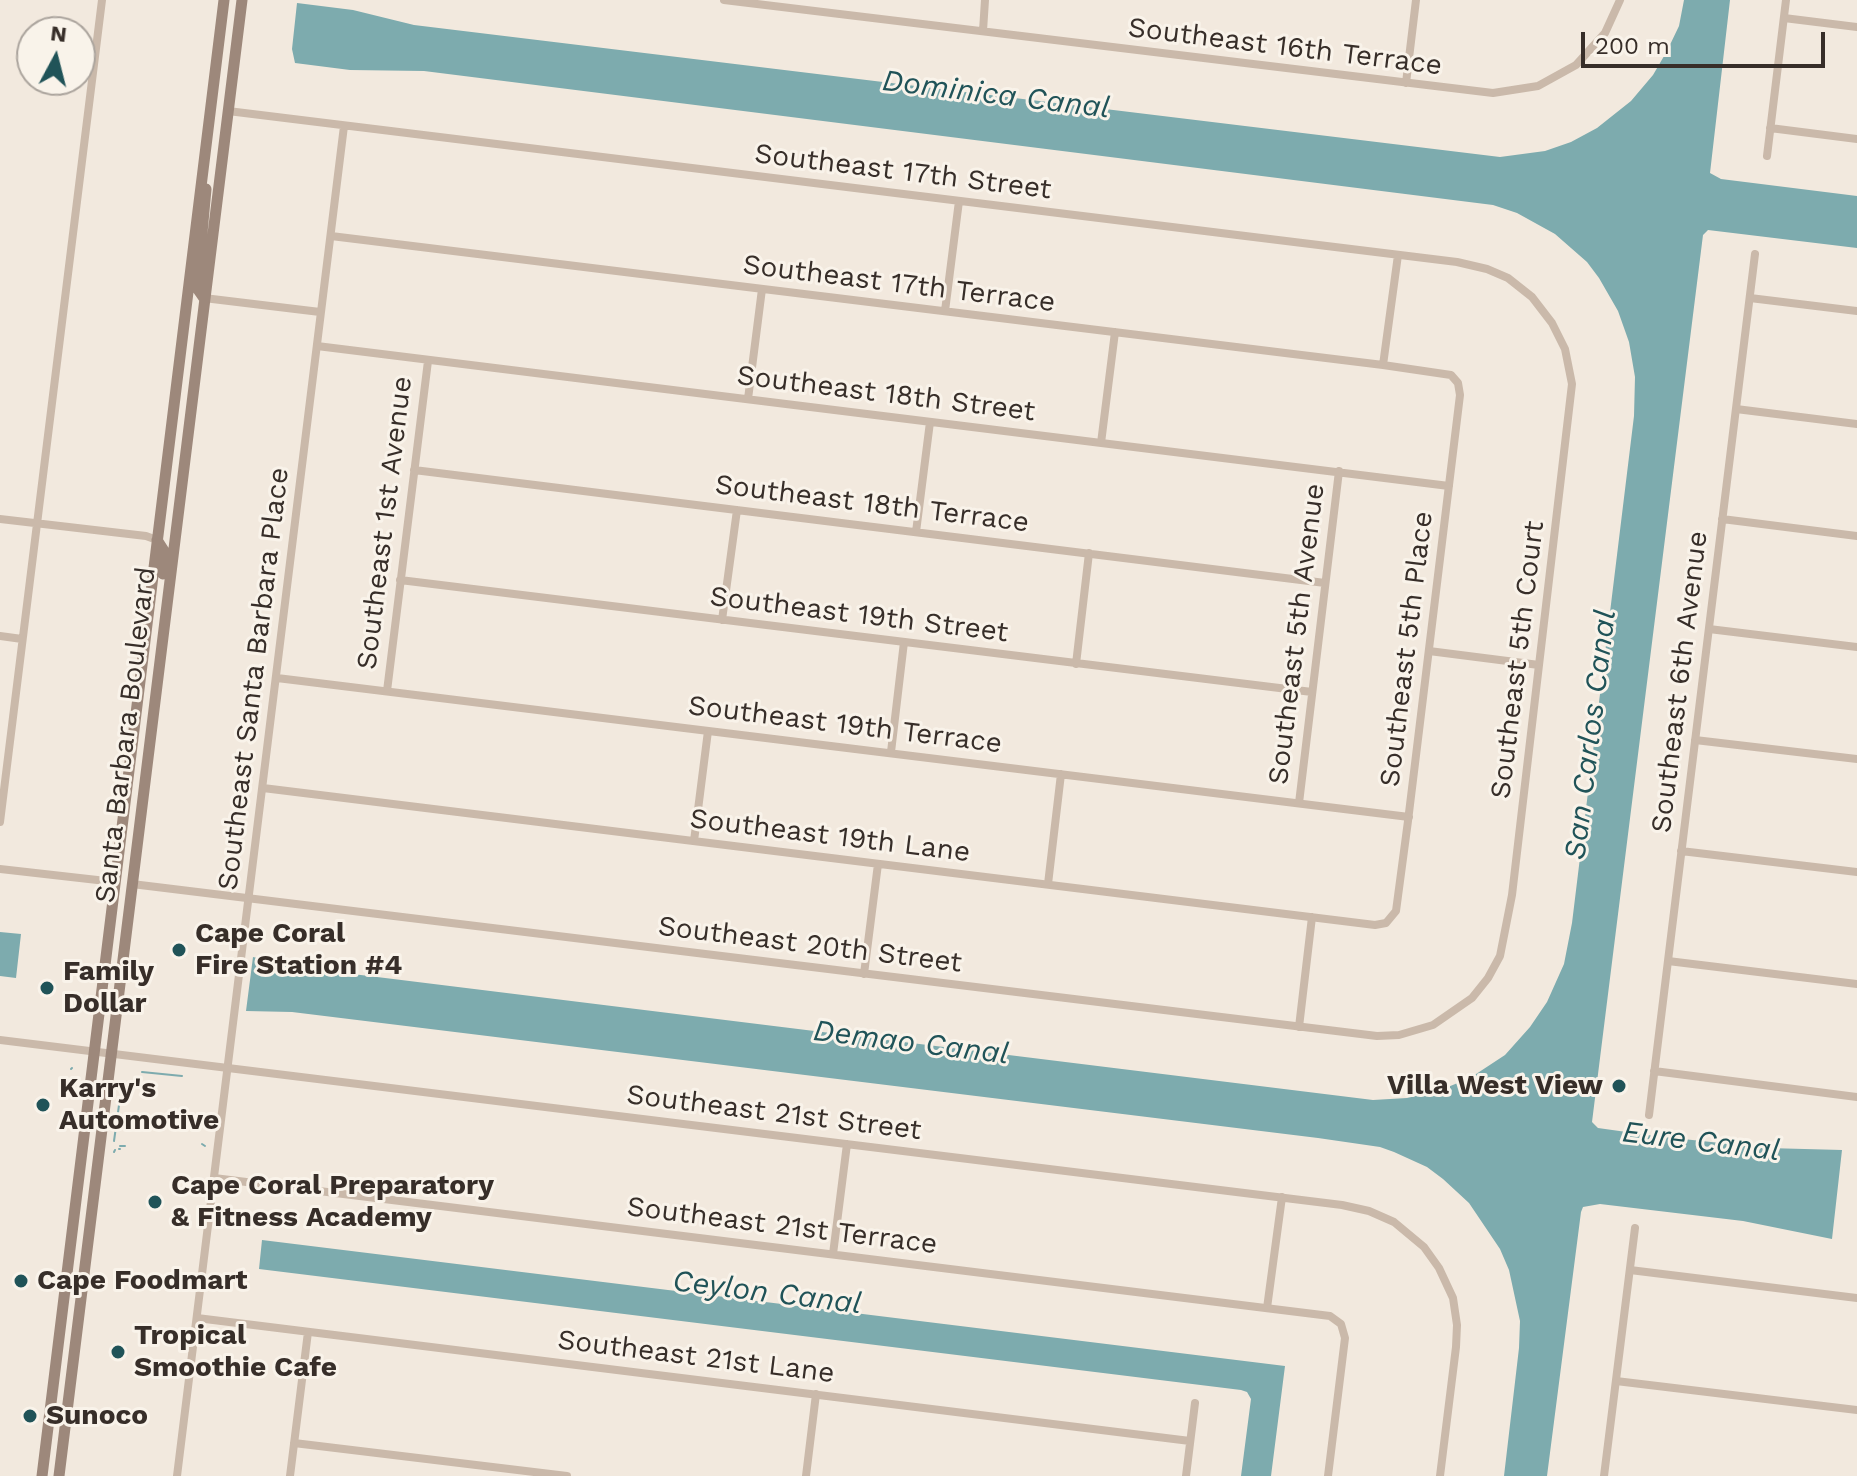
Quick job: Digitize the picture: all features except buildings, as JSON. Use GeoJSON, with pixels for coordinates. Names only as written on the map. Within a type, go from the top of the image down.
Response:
{"type":"FeatureCollection","features":[{"type":"Feature","properties":{"kind":"main road","name":"Santa Barbara Boulevard"},"geometry":{"type":"LineString","coordinates":[[42,1476],[224,0]]}},
{"type":"Feature","properties":{"kind":"main road","name":"Santa Barbara Boulevard"},"geometry":{"type":"LineString","coordinates":[[59,1476],[242,0]]}},
{"type":"Feature","properties":{"kind":"main road"},"geometry":{"type":"LineString","coordinates":[[203,165],[207,203],[197,288],[204,298]]}},
{"type":"Feature","properties":{"kind":"main road"},"geometry":{"type":"LineString","coordinates":[[157,540],[163,546],[164,556],[154,646],[158,674]]}},
{"type":"Feature","properties":{"kind":"street"},"geometry":{"type":"LineString","coordinates":[[0,822],[4,753],[22,639],[102,0]]}},
{"type":"Feature","properties":{"kind":"street","name":"Southeast 16th Terrace"},"geometry":{"type":"LineString","coordinates":[[724,0],[1493,93],[1520,91],[1556,78],[1591,51],[1610,24],[1620,0]]}},
{"type":"Feature","properties":{"kind":"street"},"geometry":{"type":"LineString","coordinates":[[983,31],[985,0]]}},
{"type":"Feature","properties":{"kind":"street"},"geometry":{"type":"LineString","coordinates":[[1406,83],[1416,0]]}},
{"type":"Feature","properties":{"kind":"street"},"geometry":{"type":"LineString","coordinates":[[1767,156],[1786,0]]}},
{"type":"Feature","properties":{"kind":"street"},"geometry":{"type":"LineString","coordinates":[[1784,18],[1857,27]]}},
{"type":"Feature","properties":{"kind":"street","name":"Southeast 17th Street"},"geometry":{"type":"LineString","coordinates":[[228,111],[1469,264],[1497,273],[1532,297],[1552,323]]}},
{"type":"Feature","properties":{"kind":"street","name":"Southeast Santa Barbara Place"},"geometry":{"type":"LineString","coordinates":[[177,1476],[344,126]]}},
{"type":"Feature","properties":{"kind":"street"},"geometry":{"type":"LineString","coordinates":[[1770,128],[1857,139]]}},
{"type":"Feature","properties":{"kind":"street"},"geometry":{"type":"LineString","coordinates":[[945,311],[959,201]]}},
{"type":"Feature","properties":{"kind":"street","name":"Southeast 17th Terrace"},"geometry":{"type":"LineString","coordinates":[[331,236],[1446,373],[1458,383]]}},
{"type":"Feature","properties":{"kind":"street","name":"Southeast 6th Avenue"},"geometry":{"type":"LineString","coordinates":[[1649,1115],[1755,254]]}},
{"type":"Feature","properties":{"kind":"street"},"geometry":{"type":"LineString","coordinates":[[1383,365],[1398,255]]}},
{"type":"Feature","properties":{"kind":"street"},"geometry":{"type":"LineString","coordinates":[[748,399],[762,289]]}},
{"type":"Feature","properties":{"kind":"street"},"geometry":{"type":"LineString","coordinates":[[204,298],[320,312]]}},
{"type":"Feature","properties":{"kind":"street"},"geometry":{"type":"LineString","coordinates":[[1750,298],[1857,311]]}},
{"type":"Feature","properties":{"kind":"street","name":"Southeast 5th Court"},"geometry":{"type":"LineString","coordinates":[[1472,998],[1495,966],[1506,935],[1539,665],[1572,384],[1565,349],[1552,323]]}},
{"type":"Feature","properties":{"kind":"street"},"geometry":{"type":"LineString","coordinates":[[1101,443],[1115,332]]}},
{"type":"Feature","properties":{"kind":"street","name":"Southeast 18th Street"},"geometry":{"type":"LineString","coordinates":[[317,346],[1449,486]]}},
{"type":"Feature","properties":{"kind":"street","name":"Southeast 1st Avenue"},"geometry":{"type":"LineString","coordinates":[[387,691],[428,361]]}},
{"type":"Feature","properties":{"kind":"street","name":"Southeast 5th Place"},"geometry":{"type":"LineString","coordinates":[[1391,919],[1397,906],[1409,817],[1460,395],[1458,383]]}},
{"type":"Feature","properties":{"kind":"street"},"geometry":{"type":"LineString","coordinates":[[1736,409],[1857,424]]}},
{"type":"Feature","properties":{"kind":"street"},"geometry":{"type":"LineString","coordinates":[[916,532],[930,422]]}},
{"type":"Feature","properties":{"kind":"street","name":"Southeast 18th Terrace"},"geometry":{"type":"LineString","coordinates":[[414,470],[1325,583]]}},
{"type":"Feature","properties":{"kind":"street","name":"Southeast 5th Avenue"},"geometry":{"type":"LineString","coordinates":[[1299,803],[1339,471]]}},
{"type":"Feature","properties":{"kind":"street"},"geometry":{"type":"LineString","coordinates":[[722,620],[737,510]]}},
{"type":"Feature","properties":{"kind":"street"},"geometry":{"type":"LineString","coordinates":[[0,519],[146,536],[157,540]]}},
{"type":"Feature","properties":{"kind":"street"},"geometry":{"type":"LineString","coordinates":[[1722,519],[1857,536]]}},
{"type":"Feature","properties":{"kind":"street"},"geometry":{"type":"LineString","coordinates":[[1076,664],[1089,553]]}},
{"type":"Feature","properties":{"kind":"street","name":"Southeast 19th Street"},"geometry":{"type":"LineString","coordinates":[[400,580],[1312,692]]}},
{"type":"Feature","properties":{"kind":"street"},"geometry":{"type":"LineString","coordinates":[[1709,629],[1857,647]]}},
{"type":"Feature","properties":{"kind":"street"},"geometry":{"type":"LineString","coordinates":[[0,636],[22,639]]}},
{"type":"Feature","properties":{"kind":"street"},"geometry":{"type":"LineString","coordinates":[[891,752],[904,642]]}},
{"type":"Feature","properties":{"kind":"street"},"geometry":{"type":"LineString","coordinates":[[1429,651],[1539,665]]}},
{"type":"Feature","properties":{"kind":"street","name":"Southeast 19th Terrace"},"geometry":{"type":"LineString","coordinates":[[277,678],[1409,817]]}},
{"type":"Feature","properties":{"kind":"street"},"geometry":{"type":"LineString","coordinates":[[694,841],[708,731]]}},
{"type":"Feature","properties":{"kind":"street"},"geometry":{"type":"LineString","coordinates":[[1695,740],[1857,759]]}},
{"type":"Feature","properties":{"kind":"street"},"geometry":{"type":"LineString","coordinates":[[1048,884],[1061,774]]}},
{"type":"Feature","properties":{"kind":"street","name":"Southeast 19th Lane"},"geometry":{"type":"LineString","coordinates":[[263,788],[1374,925],[1382,925],[1391,919]]}},
{"type":"Feature","properties":{"kind":"street"},"geometry":{"type":"LineString","coordinates":[[1681,851],[1857,872]]}},
{"type":"Feature","properties":{"kind":"street"},"geometry":{"type":"LineString","coordinates":[[864,974],[878,864]]}},
{"type":"Feature","properties":{"kind":"street"},"geometry":{"type":"LineString","coordinates":[[0,869],[115,882]]}},
{"type":"Feature","properties":{"kind":"street","name":"Southeast 20th Street"},"geometry":{"type":"LineString","coordinates":[[132,884],[1366,1036],[1399,1035],[1444,1019],[1472,998]]}},
{"type":"Feature","properties":{"kind":"street"},"geometry":{"type":"LineString","coordinates":[[1299,1027],[1312,917]]}},
{"type":"Feature","properties":{"kind":"street"},"geometry":{"type":"LineString","coordinates":[[1668,961],[1857,984]]}},
{"type":"Feature","properties":{"kind":"street","name":"Southeast 21st Street"},"geometry":{"type":"LineString","coordinates":[[0,1040],[1356,1207],[1382,1216],[1406,1230],[1432,1257],[1450,1292],[1457,1325],[1456,1347],[1440,1476]]}},
{"type":"Feature","properties":{"kind":"street"},"geometry":{"type":"LineString","coordinates":[[1654,1071],[1857,1097]]}},
{"type":"Feature","properties":{"kind":"street"},"geometry":{"type":"LineString","coordinates":[[833,1254],[847,1144]]}},
{"type":"Feature","properties":{"kind":"street","name":"Southeast 21st Terrace"},"geometry":{"type":"LineString","coordinates":[[214,1178],[1324,1315],[1335,1318],[1341,1324],[1345,1338],[1328,1476]]}},
{"type":"Feature","properties":{"kind":"street"},"geometry":{"type":"LineString","coordinates":[[1267,1308],[1282,1197]]}},
{"type":"Feature","properties":{"kind":"street"},"geometry":{"type":"LineString","coordinates":[[1604,1476],[1635,1228]]}},
{"type":"Feature","properties":{"kind":"street"},"geometry":{"type":"LineString","coordinates":[[1630,1270],[1857,1298]]}},
{"type":"Feature","properties":{"kind":"street","name":"Southeast 21st Lane"},"geometry":{"type":"LineString","coordinates":[[197,1318],[1190,1441]]}},
{"type":"Feature","properties":{"kind":"street"},"geometry":{"type":"LineString","coordinates":[[290,1476],[308,1332]]}},
{"type":"Feature","properties":{"kind":"street"},"geometry":{"type":"LineString","coordinates":[[1616,1381],[1857,1410]]}},
{"type":"Feature","properties":{"kind":"street"},"geometry":{"type":"LineString","coordinates":[[806,1476],[816,1394]]}},
{"type":"Feature","properties":{"kind":"street"},"geometry":{"type":"LineString","coordinates":[[1186,1476],[1195,1403]]}},
{"type":"Feature","properties":{"kind":"street"},"geometry":{"type":"LineString","coordinates":[[294,1443],[567,1476]]}},
{"type":"Feature","properties":{"kind":"water"},"geometry":{"type":"Polygon","coordinates":[[[1684,0],[1730,0],[1710,173],[1721,179],[1857,196],[1857,248],[1708,230],[1703,235],[1592,1122],[1598,1128],[1655,1136],[1767,1148],[1842,1150],[1832,1239],[1743,1221],[1600,1204],[1583,1207],[1547,1476],[1504,1476],[1520,1321],[1509,1270],[1500,1249],[1469,1203],[1443,1179],[1427,1167],[1394,1152],[1318,1138],[292,1012],[246,1011],[253,957],[296,967],[1373,1100],[1407,1098],[1438,1091],[1470,1078],[1505,1055],[1530,1027],[1547,1002],[1564,964],[1572,923],[1634,416],[1635,377],[1629,342],[1618,311],[1599,278],[1587,262],[1555,234],[1517,213],[1493,205],[424,71],[350,70],[295,63],[292,49],[297,3],[353,10],[414,25],[1500,157],[1545,151],[1571,142],[1597,128],[1631,101],[1653,75],[1667,51],[1679,26],[1684,0]]]}},
{"type":"Feature","properties":{"kind":"water"},"geometry":{"type":"Polygon","coordinates":[[[0,932],[21,934],[16,978],[0,976],[0,932]]]}},
{"type":"Feature","properties":{"kind":"water"},"geometry":{"type":"Polygon","coordinates":[[[262,1240],[1285,1366],[1271,1476],[1241,1476],[1251,1399],[1247,1392],[1241,1390],[259,1269],[262,1240]]]}},
{"type":"Feature","properties":{"kind":"waterway"},"geometry":{"type":"LineString","coordinates":[[142,1072],[182,1076]]}},
{"type":"Feature","properties":{"kind":"waterway"},"geometry":{"type":"LineString","coordinates":[[114,1141],[120,1098]]}},
{"type":"Feature","properties":{"kind":"waterway"},"geometry":{"type":"LineString","coordinates":[[120,1146],[125,1146]]}},
{"type":"Feature","properties":{"kind":"place","name":"Cape Coral Fire Station #4"},"geometry":{"type":"Point","coordinates":[179,950]}},
{"type":"Feature","properties":{"kind":"place","name":"Family Dollar"},"geometry":{"type":"Point","coordinates":[47,988]}},
{"type":"Feature","properties":{"kind":"place","name":"Villa West View"},"geometry":{"type":"Point","coordinates":[1619,1086]}},
{"type":"Feature","properties":{"kind":"place","name":"Karry's Automotive"},"geometry":{"type":"Point","coordinates":[43,1105]}},
{"type":"Feature","properties":{"kind":"place","name":"Cape Coral Preparatory & Fitness Academy"},"geometry":{"type":"Point","coordinates":[155,1202]}},
{"type":"Feature","properties":{"kind":"place","name":"Cape Foodmart"},"geometry":{"type":"Point","coordinates":[21,1281]}},
{"type":"Feature","properties":{"kind":"place","name":"Tropical Smoothie Cafe"},"geometry":{"type":"Point","coordinates":[118,1352]}},
{"type":"Feature","properties":{"kind":"place","name":"Sunoco"},"geometry":{"type":"Point","coordinates":[30,1416]}},
{"type":"Feature","properties":{"kind":"water label","name":"Dominica Canal"},"geometry":{"type":"Point","coordinates":[996,95]}},
{"type":"Feature","properties":{"kind":"water label","name":"San Carlos Canal"},"geometry":{"type":"Point","coordinates":[1591,735]}},
{"type":"Feature","properties":{"kind":"water label","name":"Demao Canal"},"geometry":{"type":"Point","coordinates":[911,1043]}},
{"type":"Feature","properties":{"kind":"water label","name":"Eure Canal"},"geometry":{"type":"Point","coordinates":[1701,1142]}},
{"type":"Feature","properties":{"kind":"water label","name":"Ceylon Canal"},"geometry":{"type":"Point","coordinates":[767,1293]}}]}
